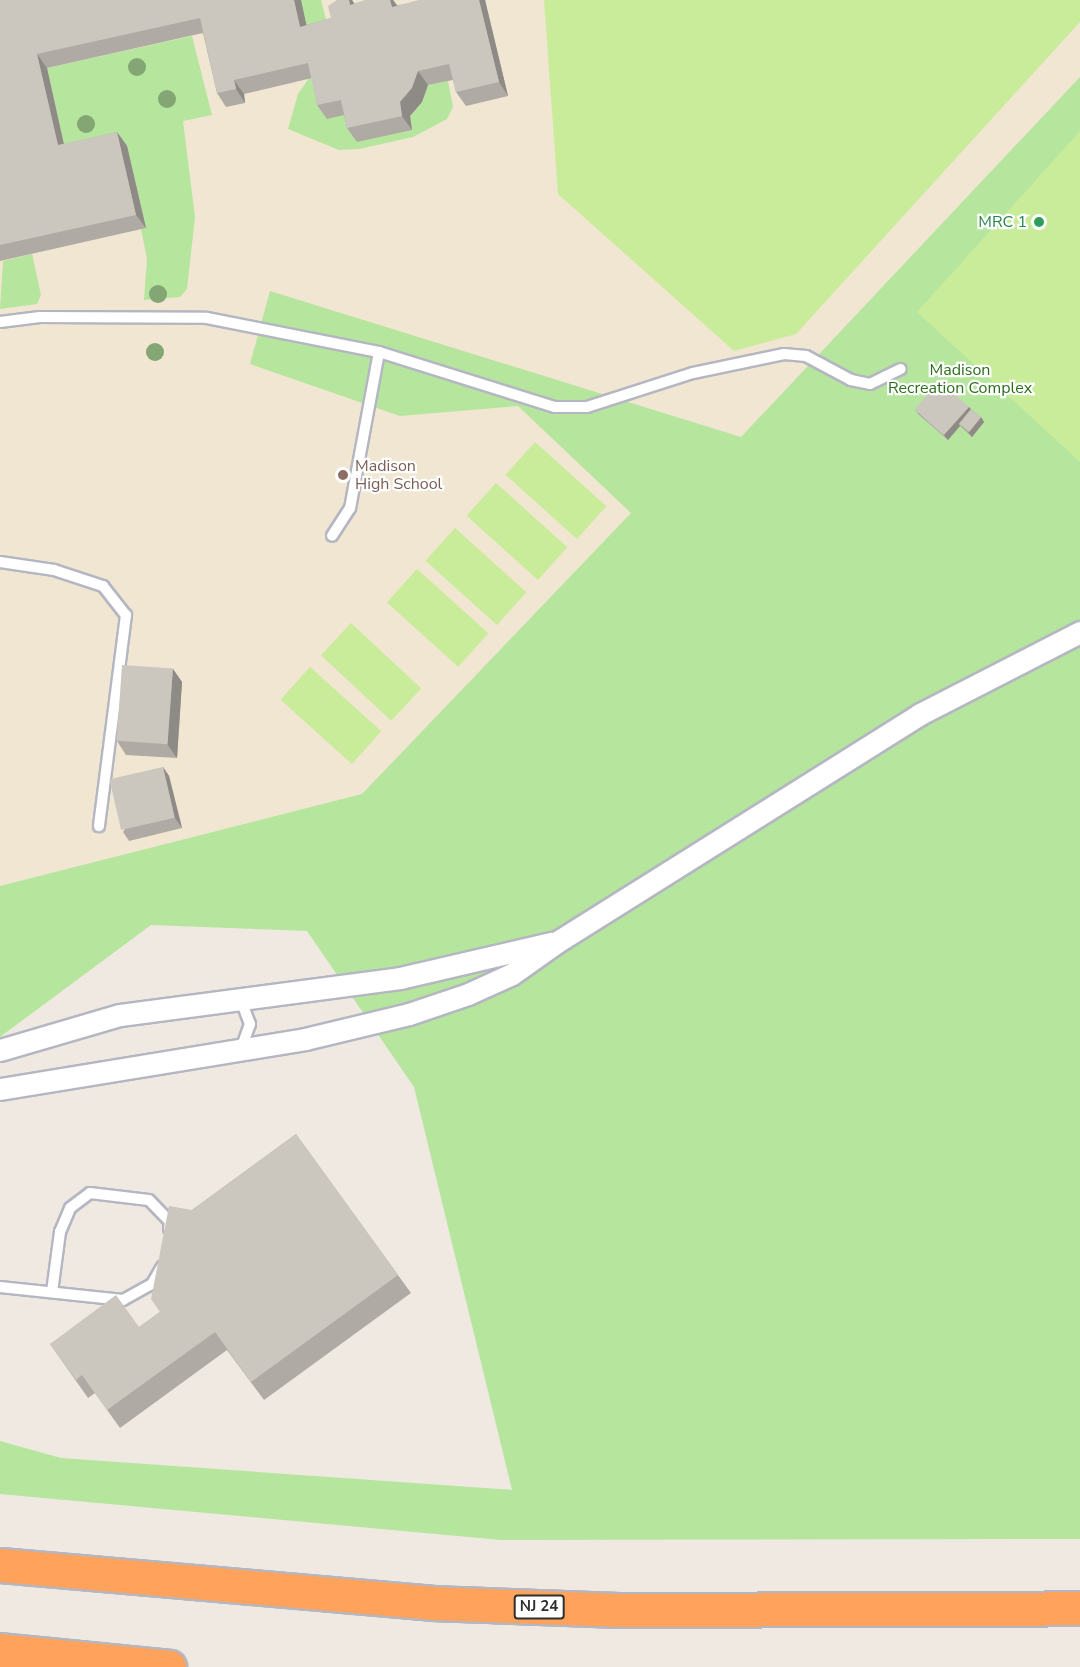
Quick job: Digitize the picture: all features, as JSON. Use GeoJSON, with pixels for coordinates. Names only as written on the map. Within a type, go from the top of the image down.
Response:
{"type":"FeatureCollection","features":[{"type":"Feature","properties":{"kind":"highway","name":"NJ 24"},"geometry":{"type":"LineString","coordinates":[[0,1565],[431,1604],[631,1610],[1080,1608]]}},
{"type":"Feature","properties":{"kind":"highway"},"geometry":{"type":"LineString","coordinates":[[0,1650],[169,1667]]}},
{"type":"Feature","properties":{"kind":"street"},"geometry":{"type":"LineString","coordinates":[[0,1089],[241,1049],[409,1014],[512,974],[557,942],[920,714],[1080,632]]}},
{"type":"Feature","properties":{"kind":"street"},"geometry":{"type":"LineString","coordinates":[[0,1050],[120,1015],[400,978],[557,942]]}},
{"type":"Feature","properties":{"kind":"lane"},"geometry":{"type":"LineString","coordinates":[[0,322],[40,317],[207,318],[379,352],[555,407],[587,407],[693,373],[784,354],[807,356],[851,380],[870,384],[901,369]]}},
{"type":"Feature","properties":{"kind":"lane"},"geometry":{"type":"LineString","coordinates":[[332,536],[350,508],[379,352]]}},
{"type":"Feature","properties":{"kind":"lane"},"geometry":{"type":"LineString","coordinates":[[0,562],[54,570],[103,586],[126,615],[99,826]]}},
{"type":"Feature","properties":{"kind":"lane"},"geometry":{"type":"LineString","coordinates":[[240,998],[250,1024],[241,1049]]}},
{"type":"Feature","properties":{"kind":"lane"},"geometry":{"type":"LineString","coordinates":[[0,1287],[123,1300],[152,1284],[169,1250],[170,1222],[149,1200],[90,1193],[70,1208],[60,1232],[52,1292]]}},
{"type":"Feature","properties":{"kind":"shaded area","name":"Madison High School"},"geometry":{"type":"Polygon","coordinates":[[[0,0],[1080,0],[1080,77],[741,437],[631,513],[362,794],[0,886],[0,0]]]}},
{"type":"Feature","properties":{"kind":"green space"},"geometry":{"type":"Polygon","coordinates":[[[301,0],[321,0],[330,35],[310,41],[301,0]]]}},
{"type":"Feature","properties":{"kind":"green space"},"geometry":{"type":"Polygon","coordinates":[[[544,0],[1080,0],[1080,22],[796,334],[734,351],[558,194],[544,0]]]}},
{"type":"Feature","properties":{"kind":"green space"},"geometry":{"type":"Polygon","coordinates":[[[192,36],[212,115],[183,121],[195,217],[187,289],[180,297],[144,300],[147,259],[141,229],[146,228],[127,146],[67,159],[47,68],[192,36]]]}},
{"type":"Feature","properties":{"kind":"green space"},"geometry":{"type":"Polygon","coordinates":[[[318,77],[351,114],[412,130],[410,116],[422,102],[428,85],[448,81],[453,107],[447,119],[413,137],[359,149],[339,150],[288,129],[298,94],[309,78],[318,77]]]}},
{"type":"Feature","properties":{"kind":"green space","name":"Madison Recreation Complex"},"geometry":{"type":"Polygon","coordinates":[[[1080,77],[1080,1539],[501,1540],[0,1494],[0,1441],[61,1458],[512,1490],[414,1087],[307,931],[151,925],[0,1037],[0,886],[362,794],[631,513],[518,406],[400,416],[250,364],[270,291],[741,437],[1080,77]]]}},
{"type":"Feature","properties":{"kind":"green space","name":"MRC 1"},"geometry":{"type":"Polygon","coordinates":[[[1080,131],[1080,462],[917,312],[1080,131]]]}},
{"type":"Feature","properties":{"kind":"green space"},"geometry":{"type":"Polygon","coordinates":[[[32,254],[41,295],[37,304],[0,309],[3,261],[32,254]]]}},
{"type":"Feature","properties":{"kind":"green space"},"geometry":{"type":"Polygon","coordinates":[[[535,442],[606,506],[577,539],[506,475],[535,442]]]}},
{"type":"Feature","properties":{"kind":"green space"},"geometry":{"type":"Polygon","coordinates":[[[496,483],[567,547],[538,580],[467,516],[496,483]]]}},
{"type":"Feature","properties":{"kind":"green space"},"geometry":{"type":"Polygon","coordinates":[[[455,528],[526,592],[497,625],[426,561],[455,528]]]}},
{"type":"Feature","properties":{"kind":"green space"},"geometry":{"type":"Polygon","coordinates":[[[417,569],[488,633],[458,667],[387,602],[417,569]]]}},
{"type":"Feature","properties":{"kind":"green space"},"geometry":{"type":"Polygon","coordinates":[[[351,623],[421,688],[391,721],[321,655],[351,623]]]}},
{"type":"Feature","properties":{"kind":"green space"},"geometry":{"type":"Polygon","coordinates":[[[310,667],[381,731],[352,764],[281,700],[310,667]]]}},
{"type":"Feature","properties":{"kind":"building"},"geometry":{"type":"Polygon","coordinates":[[[0,0],[294,0],[300,27],[331,18],[328,6],[337,0],[349,0],[350,5],[366,0],[390,0],[392,7],[419,0],[479,0],[499,82],[456,92],[449,64],[418,71],[412,88],[400,102],[402,116],[347,128],[341,100],[317,105],[308,63],[234,80],[236,89],[217,93],[200,18],[37,54],[58,145],[117,132],[136,215],[0,245],[0,0]]]}},
{"type":"Feature","properties":{"kind":"building"},"geometry":{"type":"Polygon","coordinates":[[[940,381],[969,407],[944,435],[915,409],[940,381]]]}},
{"type":"Feature","properties":{"kind":"building"},"geometry":{"type":"Polygon","coordinates":[[[971,409],[981,417],[969,432],[959,424],[971,409]]]}},
{"type":"Feature","properties":{"kind":"building"},"geometry":{"type":"Polygon","coordinates":[[[122,665],[173,669],[168,744],[117,741],[122,665]]]}},
{"type":"Feature","properties":{"kind":"building"},"geometry":{"type":"Polygon","coordinates":[[[163,767],[175,818],[121,830],[109,779],[163,767]]]}},
{"type":"Feature","properties":{"kind":"building"},"geometry":{"type":"Polygon","coordinates":[[[296,1134],[398,1275],[251,1382],[215,1332],[107,1410],[82,1375],[76,1380],[50,1344],[116,1295],[139,1327],[160,1312],[151,1299],[169,1206],[192,1210],[296,1134]]]}},
{"type":"Feature","properties":{"kind":"place","name":"MRC 1"},"geometry":{"type":"Point","coordinates":[1039,222]}},
{"type":"Feature","properties":{"kind":"place","name":"Madison High School"},"geometry":{"type":"Point","coordinates":[343,475]}}]}
